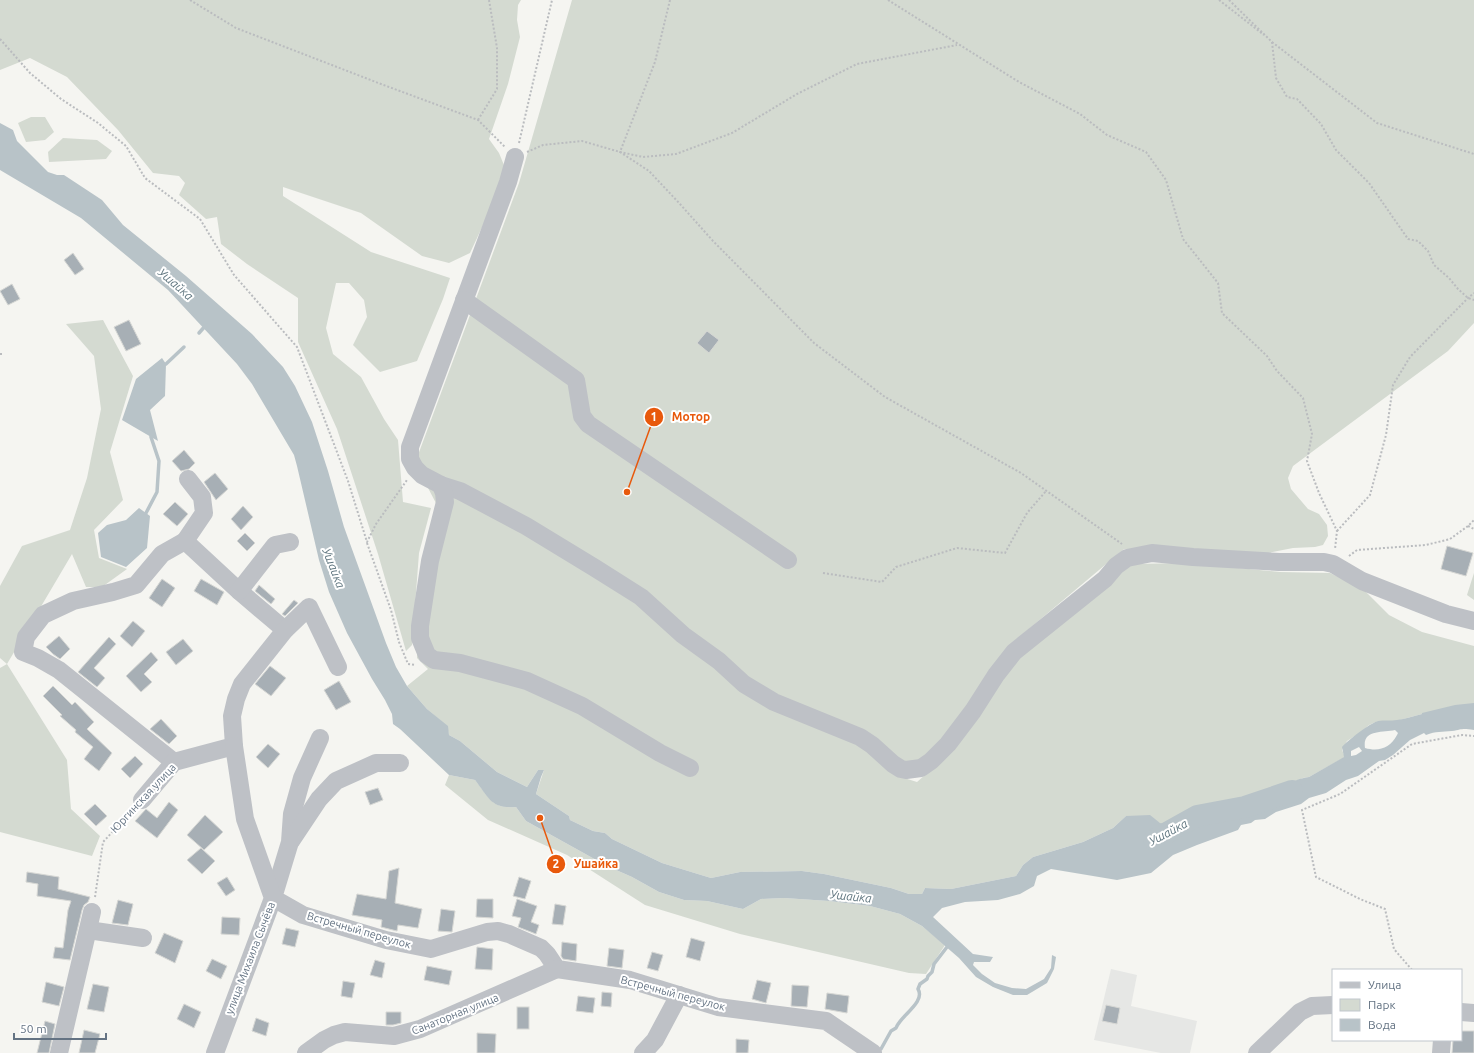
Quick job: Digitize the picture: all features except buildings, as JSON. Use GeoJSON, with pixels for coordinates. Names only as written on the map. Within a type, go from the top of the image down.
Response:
{"type":"FeatureCollection","features":[{"type":"Feature","properties":{"kind":"street"},"geometry":{"type":"LineString","coordinates":[[515,157],[508,182],[410,447],[410,459],[415,468],[422,475],[441,485],[460,491],[526,526],[641,597],[683,635],[719,662],[744,684],[774,702],[860,737],[894,764],[906,770],[921,768],[931,761],[948,744],[973,711],[996,675],[1014,652],[1105,579],[1116,566],[1127,558],[1138,555],[1152,553],[1279,562],[1305,561],[1337,566],[1362,581],[1446,614],[1474,621]]}},
{"type":"Feature","properties":{"kind":"street"},"geometry":{"type":"LineString","coordinates":[[464,300],[576,380],[582,416],[588,424],[788,560]]}},
{"type":"Feature","properties":{"kind":"street"},"geometry":{"type":"LineString","coordinates":[[174,762],[59,670],[38,658],[23,652],[26,637],[43,615],[73,601],[136,585],[162,554],[185,541],[204,513],[202,497],[188,479]]}},
{"type":"Feature","properties":{"kind":"street"},"geometry":{"type":"LineString","coordinates":[[441,485],[446,502],[430,561],[420,626],[420,638],[426,655],[434,660],[460,663],[527,681],[582,706],[660,753],[690,768]]}},
{"type":"Feature","properties":{"kind":"street"},"geometry":{"type":"LineString","coordinates":[[185,541],[239,591],[285,630]]}},
{"type":"Feature","properties":{"kind":"street"},"geometry":{"type":"LineString","coordinates":[[239,591],[275,545],[290,542]]}},
{"type":"Feature","properties":{"kind":"street"},"geometry":{"type":"LineString","coordinates":[[234,746],[232,716],[236,699],[242,684],[285,630],[309,606],[338,667]]}},
{"type":"Feature","properties":{"kind":"street"},"geometry":{"type":"LineString","coordinates":[[273,898],[290,842],[292,814],[300,785],[320,738]]}},
{"type":"Feature","properties":{"kind":"street","name":"Юргинская улица"},"geometry":{"type":"LineString","coordinates":[[142,800],[174,762],[234,746]]}},
{"type":"Feature","properties":{"kind":"street","name":"улица Михаила Сычёва"},"geometry":{"type":"LineString","coordinates":[[215,1053],[273,898],[245,819],[234,746]]}},
{"type":"Feature","properties":{"kind":"street"},"geometry":{"type":"LineString","coordinates":[[290,842],[319,799],[336,781],[376,763],[400,762]]}},
{"type":"Feature","properties":{"kind":"street","name":"Встречный переулок"},"geometry":{"type":"LineString","coordinates":[[273,898],[303,915],[386,940],[431,950],[487,932],[498,931],[509,934],[541,948],[547,954],[557,970],[630,980],[718,1007],[826,1021],[873,1053]]}},
{"type":"Feature","properties":{"kind":"street"},"geometry":{"type":"LineString","coordinates":[[59,1053],[92,912]]}},
{"type":"Feature","properties":{"kind":"street"},"geometry":{"type":"LineString","coordinates":[[88,930],[143,938]]}},
{"type":"Feature","properties":{"kind":"street","name":"Санаторная улица"},"geometry":{"type":"LineString","coordinates":[[306,1053],[324,1040],[345,1032],[394,1036],[420,1029],[557,970]]}},
{"type":"Feature","properties":{"kind":"street"},"geometry":{"type":"LineString","coordinates":[[643,1053],[654,1040],[679,995]]}},
{"type":"Feature","properties":{"kind":"street"},"geometry":{"type":"LineString","coordinates":[[1257,1053],[1300,1012],[1312,1006],[1332,1004]]}},
{"type":"Feature","properties":{"kind":"street"},"geometry":{"type":"LineString","coordinates":[[1462,1012],[1474,1013]]}},
{"type":"Feature","properties":{"kind":"street"},"geometry":{"type":"LineString","coordinates":[[1441,1053],[1442,1041]]}},
{"type":"Feature","properties":{"kind":"path"},"geometry":{"type":"LineString","coordinates":[[190,0],[236,28],[478,120],[515,157]]}},
{"type":"Feature","properties":{"kind":"path"},"geometry":{"type":"LineString","coordinates":[[478,120],[497,89],[497,48],[489,0]]}},
{"type":"Feature","properties":{"kind":"path"},"geometry":{"type":"LineString","coordinates":[[515,157],[552,0]]}},
{"type":"Feature","properties":{"kind":"path"},"geometry":{"type":"LineString","coordinates":[[620,152],[655,62],[670,0]]}},
{"type":"Feature","properties":{"kind":"path"},"geometry":{"type":"LineString","coordinates":[[888,0],[1019,82],[1080,114],[1107,135],[1146,152],[1166,180],[1183,239],[1218,283],[1222,313],[1267,356],[1277,372],[1303,398],[1312,434],[1307,461],[1319,493],[1337,531],[1337,566]]}},
{"type":"Feature","properties":{"kind":"path"},"geometry":{"type":"LineString","coordinates":[[1219,0],[1377,123],[1474,154]]}},
{"type":"Feature","properties":{"kind":"path"},"geometry":{"type":"LineString","coordinates":[[1229,0],[1272,42],[1276,78],[1287,97],[1297,99],[1321,124],[1336,150],[1369,183],[1408,239],[1418,241],[1428,251],[1434,265],[1468,298],[1474,300]]}},
{"type":"Feature","properties":{"kind":"path"},"geometry":{"type":"LineString","coordinates":[[0,39],[30,73],[61,99],[98,123],[126,146],[145,178],[200,219],[234,275],[297,347],[348,482],[391,610],[399,642],[408,664],[416,665],[426,655]]}},
{"type":"Feature","properties":{"kind":"path"},"geometry":{"type":"LineString","coordinates":[[515,157],[543,145],[582,141],[643,157],[676,154],[732,133],[797,94],[857,64],[958,45]]}},
{"type":"Feature","properties":{"kind":"path"},"geometry":{"type":"LineString","coordinates":[[620,152],[650,171],[713,241],[814,343],[885,397],[1020,473],[1138,555]]}},
{"type":"Feature","properties":{"kind":"path"},"geometry":{"type":"LineString","coordinates":[[1337,531],[1370,494],[1386,435],[1394,385],[1410,357],[1474,293]]}},
{"type":"Feature","properties":{"kind":"path"},"geometry":{"type":"LineString","coordinates":[[367,542],[376,524],[415,468]]}},
{"type":"Feature","properties":{"kind":"path"},"geometry":{"type":"LineString","coordinates":[[823,573],[882,582],[896,567],[957,548],[1006,553],[1027,513],[1046,491]]}},
{"type":"Feature","properties":{"kind":"path"},"geometry":{"type":"LineString","coordinates":[[1337,566],[1357,550],[1426,545],[1450,539],[1474,520]]}},
{"type":"Feature","properties":{"kind":"path"},"geometry":{"type":"LineString","coordinates":[[1468,526],[1474,530]]}},
{"type":"Feature","properties":{"kind":"path"},"geometry":{"type":"LineString","coordinates":[[1411,969],[1394,949],[1385,909],[1360,899],[1316,877],[1302,810],[1340,794],[1412,744],[1462,735],[1474,736]]}},
{"type":"Feature","properties":{"kind":"path","name":"Юргинская улица"},"geometry":{"type":"LineString","coordinates":[[92,912],[103,842],[142,800]]}},
{"type":"Feature","properties":{"kind":"shaded area"},"geometry":{"type":"Polygon","coordinates":[[[1111,969],[1137,975],[1131,1006],[1197,1021],[1190,1053],[1161,1053],[1094,1040],[1111,969]]]}},
{"type":"Feature","properties":{"kind":"green space"},"geometry":{"type":"Polygon","coordinates":[[[0,0],[521,0],[518,5],[517,20],[520,37],[508,84],[489,139],[499,153],[506,170],[498,193],[470,253],[449,263],[422,256],[361,213],[283,187],[283,196],[371,252],[450,278],[443,299],[417,361],[380,372],[353,345],[367,317],[364,300],[349,283],[336,283],[326,328],[333,354],[361,377],[384,419],[398,440],[403,502],[431,508],[419,553],[412,645],[406,651],[378,554],[337,429],[298,342],[298,298],[247,264],[221,244],[217,217],[206,219],[179,195],[185,183],[179,176],[153,173],[118,130],[67,77],[30,58],[0,70],[0,0]]]}},
{"type":"Feature","properties":{"kind":"green space"},"geometry":{"type":"Polygon","coordinates":[[[572,0],[1474,0],[1474,323],[1448,351],[1293,466],[1288,478],[1291,489],[1308,509],[1319,514],[1327,525],[1328,536],[1323,545],[1293,548],[1258,555],[1205,555],[1124,549],[1011,644],[946,742],[901,777],[917,782],[934,767],[1018,656],[1132,564],[1187,563],[1280,572],[1330,573],[1363,589],[1389,615],[1422,632],[1474,646],[1474,705],[1422,714],[1396,721],[1378,721],[1369,725],[1347,741],[1342,750],[1345,757],[1309,777],[1288,784],[1285,788],[1267,796],[1262,804],[1255,802],[1250,806],[1235,811],[1216,815],[1191,827],[1160,823],[1126,816],[1113,828],[1083,842],[1033,857],[1023,865],[1016,876],[951,889],[925,888],[922,894],[909,894],[891,888],[802,871],[740,872],[711,878],[662,863],[612,839],[605,833],[593,831],[570,820],[569,816],[536,794],[544,770],[538,770],[527,787],[497,772],[460,741],[449,735],[447,726],[427,709],[407,686],[428,669],[417,658],[417,628],[438,507],[415,463],[519,183],[572,0]]]}},
{"type":"Feature","properties":{"kind":"green space"},"geometry":{"type":"Polygon","coordinates":[[[31,117],[45,117],[54,132],[45,140],[26,142],[18,123],[31,117]]]}},
{"type":"Feature","properties":{"kind":"green space"},"geometry":{"type":"Polygon","coordinates":[[[63,138],[97,140],[112,151],[106,159],[49,162],[48,152],[63,138]]]}},
{"type":"Feature","properties":{"kind":"green space"},"geometry":{"type":"Polygon","coordinates":[[[103,320],[133,376],[110,452],[123,500],[94,530],[99,558],[127,569],[102,587],[86,587],[72,554],[7,664],[0,658],[0,586],[22,546],[70,530],[87,478],[101,409],[94,356],[66,324],[103,320]]]}},
{"type":"Feature","properties":{"kind":"green space"},"geometry":{"type":"Polygon","coordinates":[[[1474,573],[1474,600],[1467,595],[1474,573]]]}},
{"type":"Feature","properties":{"kind":"green space"},"geometry":{"type":"Polygon","coordinates":[[[7,664],[67,760],[71,809],[100,836],[92,856],[0,832],[0,668],[7,664]]]}},
{"type":"Feature","properties":{"kind":"green space"},"geometry":{"type":"Polygon","coordinates":[[[449,775],[475,780],[491,801],[501,806],[516,807],[526,821],[607,866],[632,877],[659,892],[684,900],[707,901],[743,909],[761,899],[784,898],[870,906],[900,914],[922,926],[945,945],[926,974],[909,973],[740,934],[645,905],[567,855],[488,820],[445,785],[449,775]]]}},
{"type":"Feature","properties":{"kind":"water"},"geometry":{"type":"Polygon","coordinates":[[[0,123],[13,130],[17,141],[48,172],[57,175],[64,175],[102,200],[123,225],[186,276],[252,334],[283,367],[295,386],[312,422],[344,527],[386,643],[396,667],[407,686],[427,709],[448,726],[449,735],[460,741],[497,772],[527,787],[538,770],[544,770],[536,794],[569,816],[570,820],[593,831],[605,833],[612,839],[662,863],[711,878],[740,872],[802,871],[891,888],[909,894],[922,894],[925,888],[951,889],[1016,876],[1023,865],[1033,857],[1083,842],[1113,828],[1126,816],[1150,815],[1160,823],[1191,827],[1216,815],[1235,811],[1255,802],[1262,803],[1275,791],[1285,788],[1296,780],[1309,777],[1344,757],[1342,747],[1359,732],[1374,722],[1400,720],[1455,705],[1474,703],[1474,730],[1463,729],[1436,732],[1426,735],[1424,733],[1410,740],[1385,760],[1379,761],[1358,776],[1346,780],[1326,793],[1309,798],[1301,804],[1276,812],[1265,819],[1255,820],[1251,823],[1241,825],[1238,830],[1173,855],[1151,873],[1117,880],[1051,869],[1037,876],[1034,886],[1020,894],[998,900],[965,902],[942,908],[933,917],[973,954],[993,957],[990,962],[974,962],[973,965],[982,974],[995,983],[1012,988],[1026,989],[1044,979],[1051,968],[1052,955],[1056,957],[1054,969],[1047,983],[1027,995],[1013,995],[993,987],[976,977],[959,958],[922,926],[900,914],[870,906],[784,898],[761,899],[743,909],[707,901],[684,900],[659,892],[632,877],[607,866],[526,821],[516,807],[501,806],[491,801],[475,780],[449,775],[393,724],[392,714],[347,633],[329,592],[319,560],[294,455],[252,384],[237,364],[168,290],[81,218],[0,170],[0,123]],[[1395,730],[1370,735],[1365,742],[1365,748],[1384,748],[1391,743],[1398,733],[1395,730]],[[1359,747],[1351,751],[1351,756],[1362,751],[1359,747]]]}},
{"type":"Feature","properties":{"kind":"water"},"geometry":{"type":"Polygon","coordinates":[[[162,358],[166,364],[165,396],[150,410],[158,441],[122,420],[136,379],[162,358]]]}},
{"type":"Feature","properties":{"kind":"water"},"geometry":{"type":"Polygon","coordinates":[[[139,508],[150,516],[147,548],[126,567],[101,557],[98,533],[107,525],[126,520],[139,508]]]}},
{"type":"Feature","properties":{"kind":"waterway"},"geometry":{"type":"LineString","coordinates":[[199,333],[206,325]]}},
{"type":"Feature","properties":{"kind":"waterway"},"geometry":{"type":"LineString","coordinates":[[166,364],[184,347]]}},
{"type":"Feature","properties":{"kind":"waterway"},"geometry":{"type":"LineString","coordinates":[[146,513],[157,492],[159,461],[151,437]]}},
{"type":"Feature","properties":{"kind":"waterway","name":"Ушайка"},"geometry":{"type":"LineString","coordinates":[[1154,840],[1197,816],[1245,807],[1292,791]]}},
{"type":"Feature","properties":{"kind":"waterway"},"geometry":{"type":"LineString","coordinates":[[881,1049],[891,1031],[896,1028],[898,1023],[916,1004],[920,994],[918,989],[920,984],[927,979],[932,972],[934,964],[947,947]]}},
{"type":"Feature","properties":{"kind":"place","name":"Мотор"},"geometry":{"type":"Point","coordinates":[627,492]}},
{"type":"Feature","properties":{"kind":"place","name":"Ушайка"},"geometry":{"type":"Point","coordinates":[540,818]}}]}
